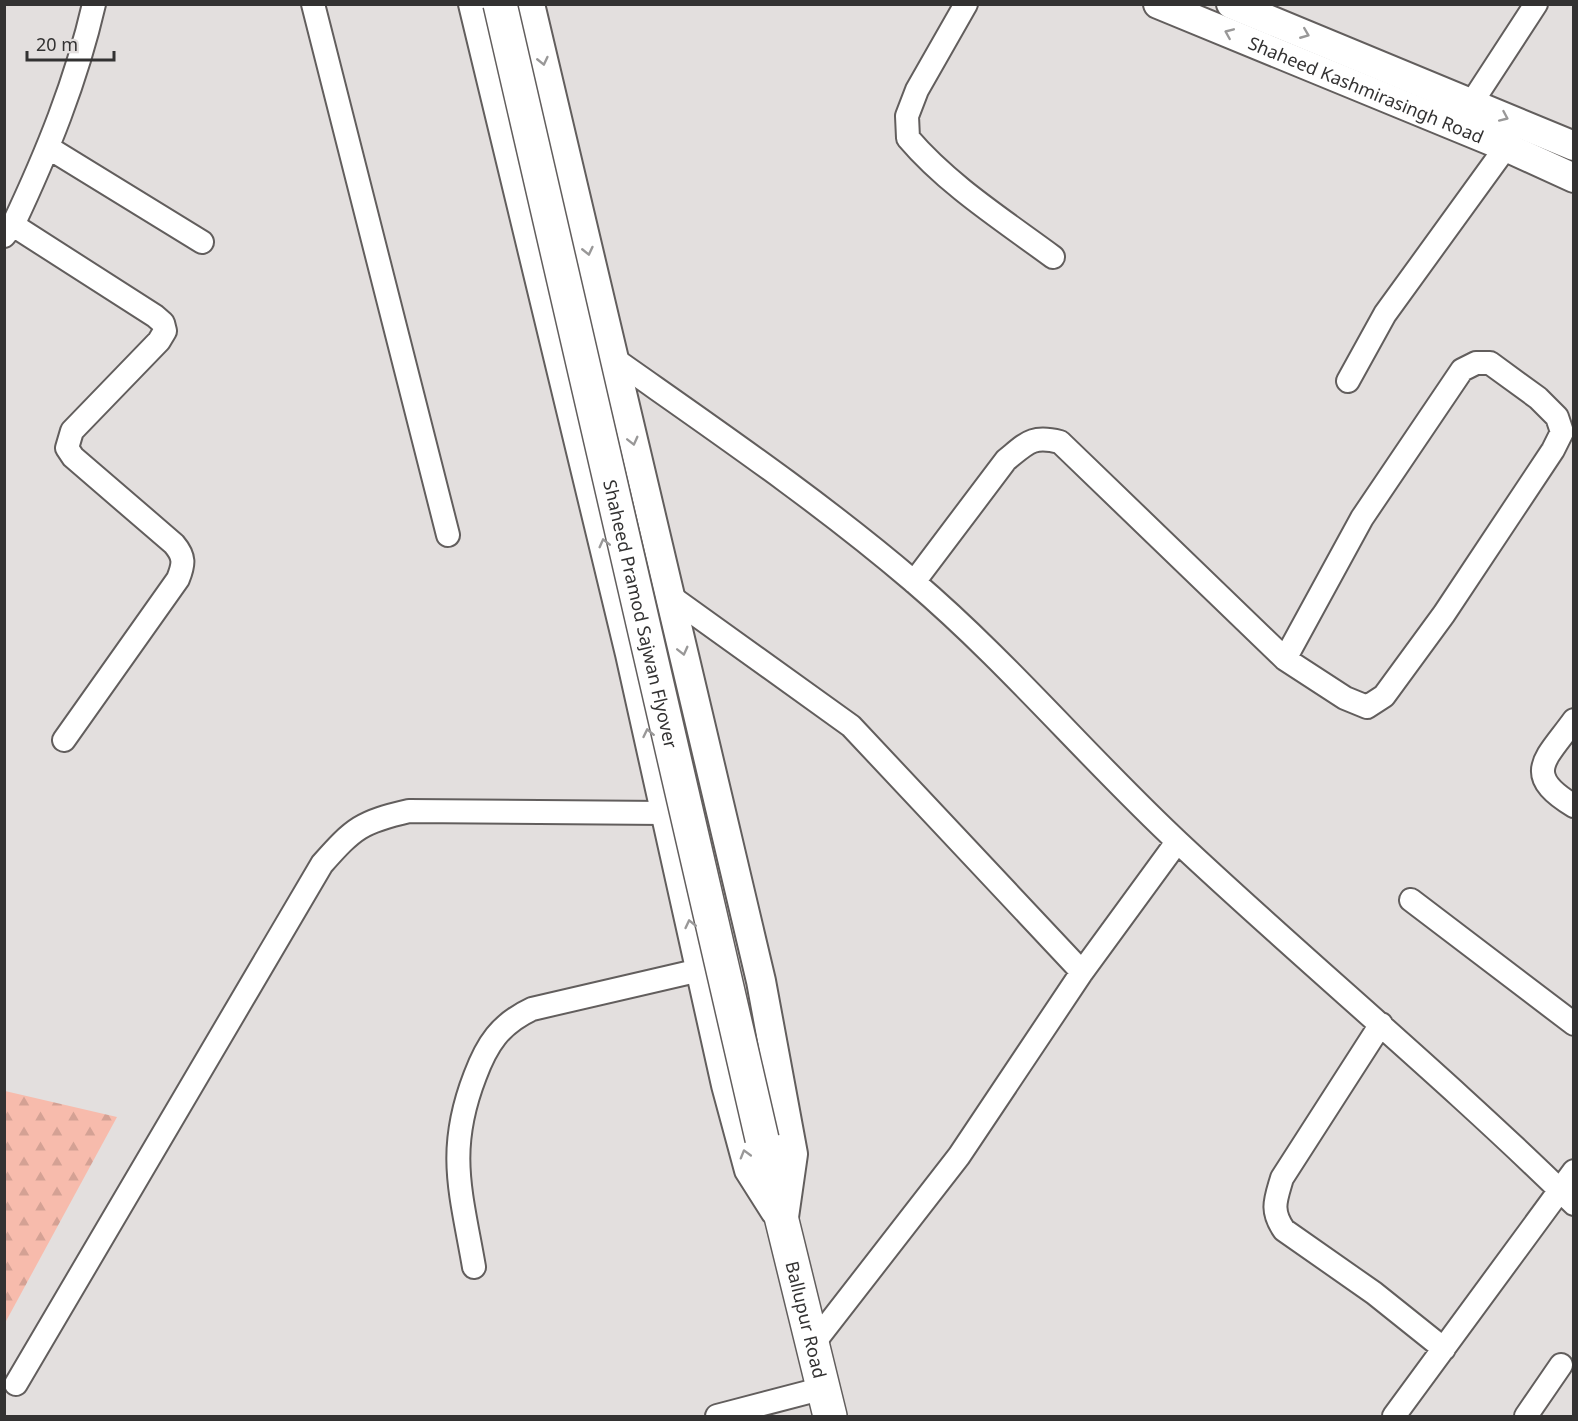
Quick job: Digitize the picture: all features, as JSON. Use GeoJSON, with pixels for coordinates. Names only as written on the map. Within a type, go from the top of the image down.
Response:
{"type":"FeatureCollection","features":[{"type":"Feature","properties":{"kind":"main road","name":"Shaheed Pramod Sajwan Flyover"},"geometry":{"type":"LineString","coordinates":[[500,4],[783,1223]]}},
{"type":"Feature","properties":{"kind":"main road","name":"Ballupur Road"},"geometry":{"type":"LineString","coordinates":[[783,1223],[827,1402]]}},
{"type":"Feature","properties":{"kind":"street"},"geometry":{"type":"LineString","coordinates":[[64,740],[178,579],[184,565],[182,553],[174,544],[73,457],[67,448],[72,431],[159,341],[165,331],[163,323],[156,316],[9,230],[49,148],[82,57],[94,4]]}},
{"type":"Feature","properties":{"kind":"street"},"geometry":{"type":"LineString","coordinates":[[313,4],[448,535]]}},
{"type":"Feature","properties":{"kind":"street"},"geometry":{"type":"LineString","coordinates":[[473,4],[625,631],[726,1085],[749,1170],[783,1223]]}},
{"type":"Feature","properties":{"kind":"street"},"geometry":{"type":"LineString","coordinates":[[530,4],[761,981],[793,1154],[783,1223]]}},
{"type":"Feature","properties":{"kind":"street"},"geometry":{"type":"LineString","coordinates":[[966,4],[917,90],[908,116],[908,138],[922,155],[975,199],[1053,257]]}},
{"type":"Feature","properties":{"kind":"street","name":"Shaheed Kashmirasingh Road"},"geometry":{"type":"LineString","coordinates":[[1158,4],[1506,147],[1574,178]]}},
{"type":"Feature","properties":{"kind":"street","name":"Shaheed Kashmirasingh Road"},"geometry":{"type":"LineString","coordinates":[[1231,4],[1574,146]]}},
{"type":"Feature","properties":{"kind":"street"},"geometry":{"type":"LineString","coordinates":[[1457,128],[1471,102],[1536,4]]}},
{"type":"Feature","properties":{"kind":"street"},"geometry":{"type":"LineString","coordinates":[[1348,381],[1384,314],[1506,147]]}},
{"type":"Feature","properties":{"kind":"street"},"geometry":{"type":"LineString","coordinates":[[49,148],[202,242]]}},
{"type":"Feature","properties":{"kind":"street"},"geometry":{"type":"LineString","coordinates":[[613,358],[800,489],[914,582],[1028,688],[1177,842],[1381,1024],[1567,1198]]}},
{"type":"Feature","properties":{"kind":"street"},"geometry":{"type":"LineString","coordinates":[[914,582],[1006,460],[1026,444],[1041,438],[1060,442],[1285,659],[1345,698],[1367,706],[1384,696],[1444,614],[1553,450],[1562,432],[1557,417],[1538,398],[1490,363],[1476,363],[1462,370],[1362,518],[1285,659]]}},
{"type":"Feature","properties":{"kind":"street"},"geometry":{"type":"LineString","coordinates":[[670,596],[850,726],[1082,972]]}},
{"type":"Feature","properties":{"kind":"street"},"geometry":{"type":"LineString","coordinates":[[1574,720],[1542,764],[1542,773],[1554,795],[1574,806]]}},
{"type":"Feature","properties":{"kind":"street"},"geometry":{"type":"LineString","coordinates":[[16,1384],[322,864],[350,833],[376,819],[409,811],[665,813]]}},
{"type":"Feature","properties":{"kind":"street"},"geometry":{"type":"LineString","coordinates":[[813,1344],[959,1156],[1082,972],[1177,842]]}},
{"type":"Feature","properties":{"kind":"street"},"geometry":{"type":"LineString","coordinates":[[1411,900],[1574,1024]]}},
{"type":"Feature","properties":{"kind":"street"},"geometry":{"type":"LineString","coordinates":[[474,1267],[457,1173],[457,1141],[464,1104],[483,1052],[498,1031],[514,1017],[532,1009],[700,970]]}},
{"type":"Feature","properties":{"kind":"street"},"geometry":{"type":"LineString","coordinates":[[1381,1024],[1282,1178],[1275,1203],[1275,1218],[1284,1230],[1374,1293],[1444,1349]]}},
{"type":"Feature","properties":{"kind":"street"},"geometry":{"type":"LineString","coordinates":[[1394,1416],[1444,1349],[1567,1198],[1574,1171]]}},
{"type":"Feature","properties":{"kind":"street"},"geometry":{"type":"LineString","coordinates":[[1526,1416],[1561,1365]]}},
{"type":"Feature","properties":{"kind":"street"},"geometry":{"type":"LineString","coordinates":[[717,1416],[827,1402]]}},
{"type":"Feature","properties":{"kind":"green space"},"geometry":{"type":"Polygon","coordinates":[[[4,1091],[117,1117],[5,1323],[4,1091]]]}}]}
